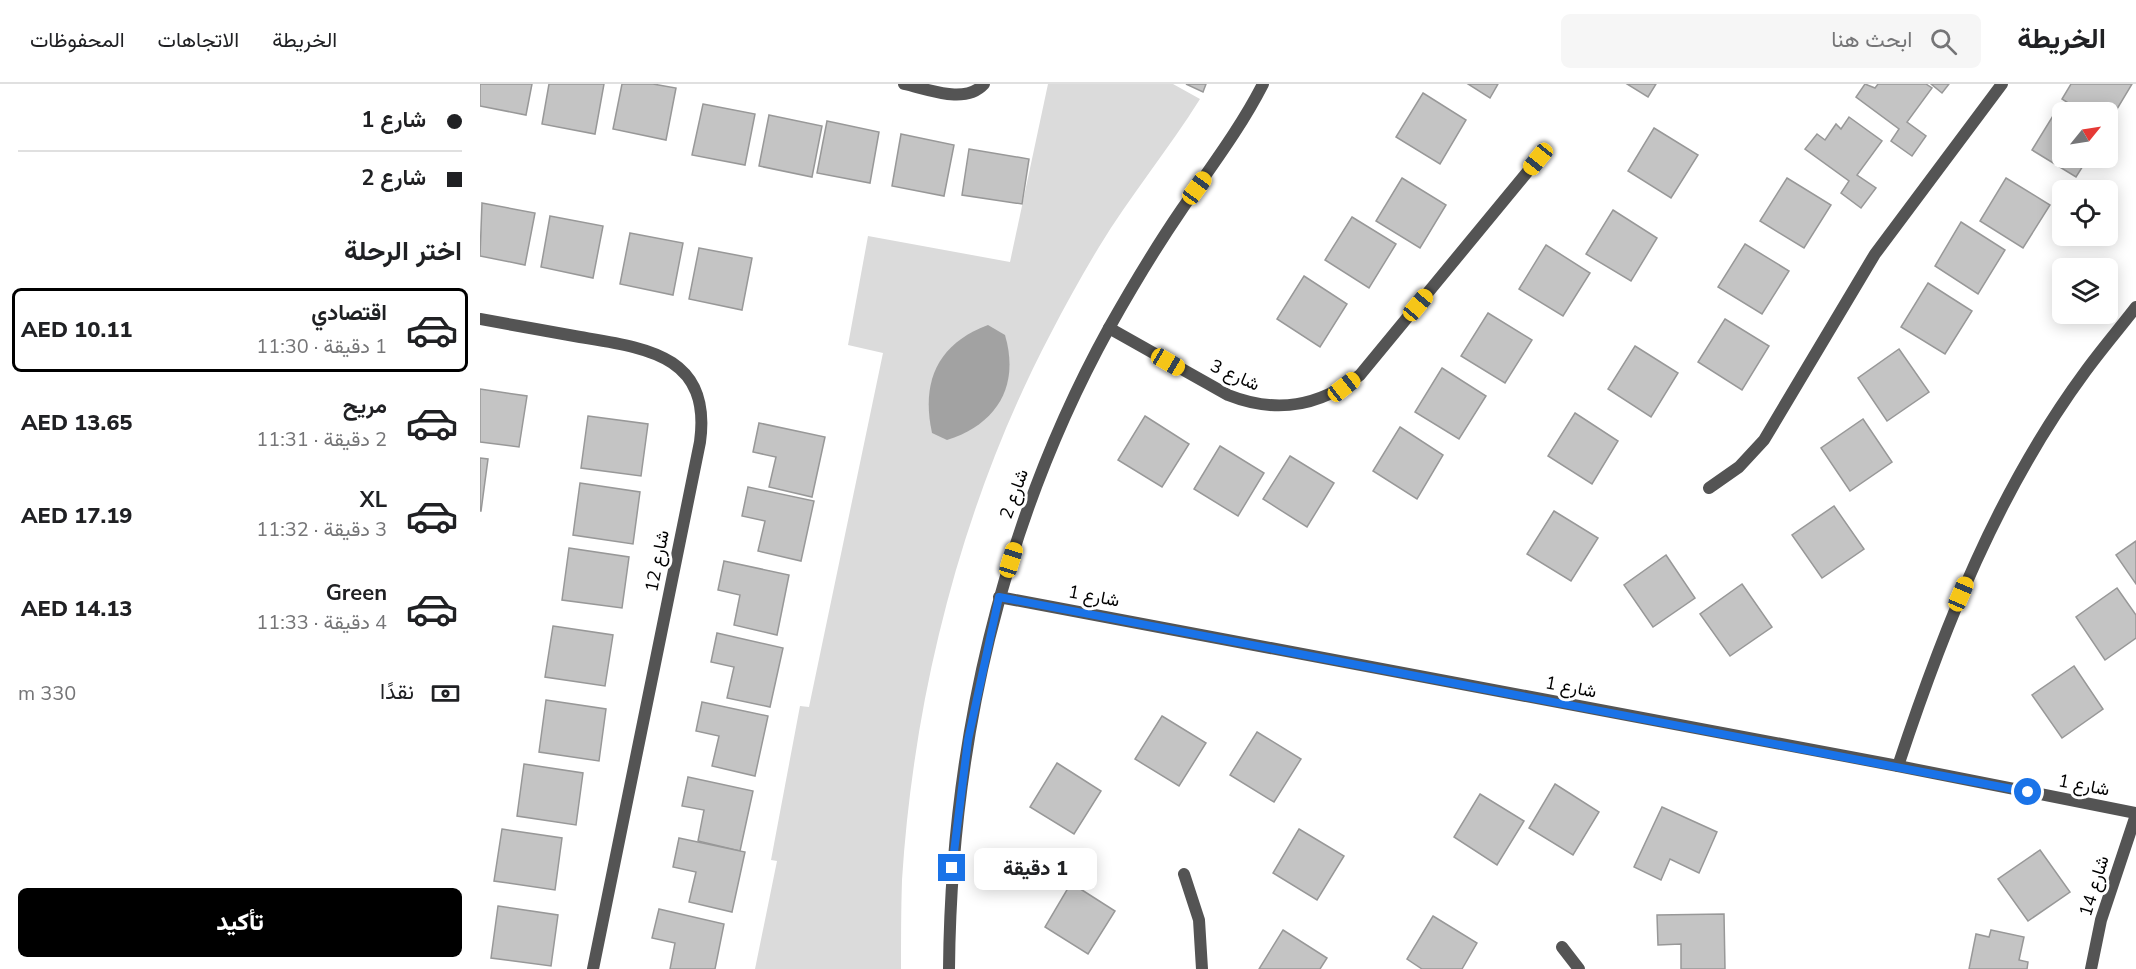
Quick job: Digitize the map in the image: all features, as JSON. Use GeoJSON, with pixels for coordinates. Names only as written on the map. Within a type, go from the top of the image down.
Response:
{"type":"FeatureCollection","features":[{"type":"Feature","properties":{"kind":"street"},"geometry":{"type":"LineString","coordinates":[[904,84],[961,95],[976,92],[984,84]]}},
{"type":"Feature","properties":{"kind":"street","name":"شارع 2"},"geometry":{"type":"LineString","coordinates":[[949,969],[952,868],[964,758],[976,693],[999,597],[1035,488],[1057,434],[1109,328],[1162,240],[1233,137],[1263,84]]}},
{"type":"Feature","properties":{"kind":"street"},"geometry":{"type":"LineString","coordinates":[[1709,488],[1739,467],[1764,440],[1875,254],[2002,84]]}},
{"type":"Feature","properties":{"kind":"street","name":"شارع 3"},"geometry":{"type":"LineString","coordinates":[[1109,328],[1228,395],[1247,403],[1287,407],[1326,397],[1360,375],[1374,360],[1538,159]]}},
{"type":"Feature","properties":{"kind":"street"},"geometry":{"type":"LineString","coordinates":[[1899,766],[1945,630],[1994,523],[2052,420],[2085,371],[2136,307]]}},
{"type":"Feature","properties":{"kind":"street","name":"شارع 12"},"geometry":{"type":"LineString","coordinates":[[480,320],[629,345],[657,353],[682,371],[691,383],[701,411],[700,442],[593,969]]}},
{"type":"Feature","properties":{"kind":"street","name":"شارع 1"},"geometry":{"type":"LineString","coordinates":[[999,597],[1899,766],[2136,814]]}},
{"type":"Feature","properties":{"kind":"street","name":"شارع 14"},"geometry":{"type":"LineString","coordinates":[[2091,969],[2102,920],[2136,814]]}},
{"type":"Feature","properties":{"kind":"street"},"geometry":{"type":"LineString","coordinates":[[1184,874],[1199,920],[1202,969]]}},
{"type":"Feature","properties":{"kind":"street"},"geometry":{"type":"LineString","coordinates":[[1562,947],[1579,969]]}},
{"type":"Feature","properties":{"kind":"shaded area"},"geometry":{"type":"Polygon","coordinates":[[[1048,84],[1173,84],[1200,99],[1111,228],[1062,311],[1020,397],[992,462],[968,530],[931,668],[918,739],[908,809],[902,880],[901,969],[755,969],[777,861],[771,860],[800,706],[809,707],[883,353],[848,345],[868,236],[1010,262],[1048,84]]]}},
{"type":"Feature","properties":{"kind":"shaded area"},"geometry":{"type":"Polygon","coordinates":[[[988,325],[1005,335],[1009,353],[1006,386],[1000,401],[979,424],[947,440],[932,433],[929,414],[931,381],[945,354],[956,343],[970,333],[988,325]]]}},
{"type":"Feature","properties":{"kind":"building"},"geometry":{"type":"Polygon","coordinates":[[[480,84],[532,84],[526,115],[480,106],[480,84]]]}},
{"type":"Feature","properties":{"kind":"building"},"geometry":{"type":"Polygon","coordinates":[[[549,84],[604,84],[595,134],[542,124],[549,84]]]}},
{"type":"Feature","properties":{"kind":"building"},"geometry":{"type":"Polygon","coordinates":[[[622,84],[653,84],[676,88],[666,140],[613,129],[622,84]]]}},
{"type":"Feature","properties":{"kind":"building"},"geometry":{"type":"Polygon","coordinates":[[[1186,84],[1206,84],[1203,92],[1186,84]]]}},
{"type":"Feature","properties":{"kind":"building"},"geometry":{"type":"Polygon","coordinates":[[[1468,84],[1498,84],[1490,98],[1468,84]]]}},
{"type":"Feature","properties":{"kind":"building"},"geometry":{"type":"Polygon","coordinates":[[[1627,84],[1656,84],[1648,97],[1627,84]]]}},
{"type":"Feature","properties":{"kind":"building"},"geometry":{"type":"Polygon","coordinates":[[[1865,84],[1875,88],[1878,84],[1926,84],[1932,88],[1907,122],[1926,136],[1912,156],[1891,141],[1899,129],[1856,97],[1865,84]]]}},
{"type":"Feature","properties":{"kind":"building"},"geometry":{"type":"Polygon","coordinates":[[[1931,84],[1949,84],[1942,93],[1931,84]]]}},
{"type":"Feature","properties":{"kind":"building"},"geometry":{"type":"Polygon","coordinates":[[[2071,84],[2132,84],[2118,107],[2118,102],[2067,102],[2062,99],[2071,84]]]}},
{"type":"Feature","properties":{"kind":"building"},"geometry":{"type":"Polygon","coordinates":[[[1423,93],[1466,120],[1440,164],[1396,137],[1423,93]]]}},
{"type":"Feature","properties":{"kind":"building"},"geometry":{"type":"Polygon","coordinates":[[[703,104],[755,114],[745,165],[692,155],[703,104]]]}},
{"type":"Feature","properties":{"kind":"building"},"geometry":{"type":"Polygon","coordinates":[[[769,115],[822,126],[812,177],[759,166],[769,115]]]}},
{"type":"Feature","properties":{"kind":"building"},"geometry":{"type":"Polygon","coordinates":[[[1849,117],[1882,141],[1857,175],[1876,188],[1861,208],[1841,193],[1849,181],[1805,149],[1817,134],[1825,140],[1836,124],[1841,129],[1849,117]]]}},
{"type":"Feature","properties":{"kind":"building"},"geometry":{"type":"Polygon","coordinates":[[[2052,117],[2052,162],[2032,150],[2052,117]]]}},
{"type":"Feature","properties":{"kind":"building"},"geometry":{"type":"Polygon","coordinates":[[[827,121],[879,132],[870,183],[817,173],[827,121]]]}},
{"type":"Feature","properties":{"kind":"building"},"geometry":{"type":"Polygon","coordinates":[[[1654,128],[1698,155],[1671,198],[1628,171],[1654,128]]]}},
{"type":"Feature","properties":{"kind":"building"},"geometry":{"type":"Polygon","coordinates":[[[901,134],[954,145],[944,196],[892,186],[901,134]]]}},
{"type":"Feature","properties":{"kind":"building"},"geometry":{"type":"Polygon","coordinates":[[[969,149],[1029,159],[1022,204],[962,195],[969,149]]]}},
{"type":"Feature","properties":{"kind":"building"},"geometry":{"type":"Polygon","coordinates":[[[2061,168],[2082,168],[2076,177],[2061,168]]]}},
{"type":"Feature","properties":{"kind":"building"},"geometry":{"type":"Polygon","coordinates":[[[1402,178],[1446,205],[1420,248],[1376,221],[1402,178]]]}},
{"type":"Feature","properties":{"kind":"building"},"geometry":{"type":"Polygon","coordinates":[[[1787,178],[1831,205],[1804,248],[1760,221],[1787,178]]]}},
{"type":"Feature","properties":{"kind":"building"},"geometry":{"type":"Polygon","coordinates":[[[2006,178],[2050,205],[2023,248],[1980,221],[2006,178]]]}},
{"type":"Feature","properties":{"kind":"building"},"geometry":{"type":"Polygon","coordinates":[[[482,203],[535,213],[525,265],[480,256],[482,203]]]}},
{"type":"Feature","properties":{"kind":"building"},"geometry":{"type":"Polygon","coordinates":[[[1613,210],[1657,238],[1631,281],[1586,254],[1613,210]]]}},
{"type":"Feature","properties":{"kind":"building"},"geometry":{"type":"Polygon","coordinates":[[[550,216],[603,226],[593,278],[541,267],[550,216]]]}},
{"type":"Feature","properties":{"kind":"building"},"geometry":{"type":"Polygon","coordinates":[[[1352,217],[1396,244],[1369,288],[1325,260],[1352,217]]]}},
{"type":"Feature","properties":{"kind":"building"},"geometry":{"type":"Polygon","coordinates":[[[1961,222],[2005,250],[1978,294],[1935,266],[1961,222]]]}},
{"type":"Feature","properties":{"kind":"building"},"geometry":{"type":"Polygon","coordinates":[[[630,233],[683,243],[673,295],[620,284],[630,233]]]}},
{"type":"Feature","properties":{"kind":"building"},"geometry":{"type":"Polygon","coordinates":[[[1745,244],[1789,271],[1762,314],[1718,287],[1745,244]]]}},
{"type":"Feature","properties":{"kind":"building"},"geometry":{"type":"Polygon","coordinates":[[[1546,245],[1590,273],[1563,316],[1519,289],[1546,245]]]}},
{"type":"Feature","properties":{"kind":"building"},"geometry":{"type":"Polygon","coordinates":[[[699,248],[752,258],[742,310],[689,299],[699,248]]]}},
{"type":"Feature","properties":{"kind":"building"},"geometry":{"type":"Polygon","coordinates":[[[1304,276],[1347,304],[1320,347],[1277,319],[1304,276]]]}},
{"type":"Feature","properties":{"kind":"building"},"geometry":{"type":"Polygon","coordinates":[[[1928,283],[1972,311],[1945,354],[1901,327],[1928,283]]]}},
{"type":"Feature","properties":{"kind":"building"},"geometry":{"type":"Polygon","coordinates":[[[1488,313],[1532,340],[1505,383],[1461,356],[1488,313]]]}},
{"type":"Feature","properties":{"kind":"building"},"geometry":{"type":"Polygon","coordinates":[[[1725,319],[1769,346],[1742,390],[1698,362],[1725,319]]]}},
{"type":"Feature","properties":{"kind":"building"},"geometry":{"type":"Polygon","coordinates":[[[1635,346],[1678,373],[1651,417],[1608,389],[1635,346]]]}},
{"type":"Feature","properties":{"kind":"building"},"geometry":{"type":"Polygon","coordinates":[[[1899,349],[1929,392],[1887,421],[1858,378],[1899,349]]]}},
{"type":"Feature","properties":{"kind":"building"},"geometry":{"type":"Polygon","coordinates":[[[1442,368],[1486,396],[1459,439],[1415,412],[1442,368]]]}},
{"type":"Feature","properties":{"kind":"building"},"geometry":{"type":"Polygon","coordinates":[[[480,389],[527,396],[519,447],[480,442],[480,389]]]}},
{"type":"Feature","properties":{"kind":"building"},"geometry":{"type":"Polygon","coordinates":[[[1575,413],[1618,441],[1592,484],[1548,456],[1575,413]]]}},
{"type":"Feature","properties":{"kind":"building"},"geometry":{"type":"Polygon","coordinates":[[[588,416],[648,424],[641,476],[581,468],[588,416]]]}},
{"type":"Feature","properties":{"kind":"building"},"geometry":{"type":"Polygon","coordinates":[[[1145,416],[1189,444],[1162,487],[1118,460],[1145,416]]]}},
{"type":"Feature","properties":{"kind":"building"},"geometry":{"type":"Polygon","coordinates":[[[1863,419],[1892,462],[1850,491],[1821,448],[1863,419]]]}},
{"type":"Feature","properties":{"kind":"building"},"geometry":{"type":"Polygon","coordinates":[[[759,423],[825,437],[812,497],[769,487],[776,457],[753,452],[759,423]]]}},
{"type":"Feature","properties":{"kind":"building"},"geometry":{"type":"Polygon","coordinates":[[[1400,427],[1443,455],[1417,499],[1373,471],[1400,427]]]}},
{"type":"Feature","properties":{"kind":"building"},"geometry":{"type":"Polygon","coordinates":[[[1220,446],[1264,473],[1238,516],[1194,489],[1220,446]]]}},
{"type":"Feature","properties":{"kind":"building"},"geometry":{"type":"Polygon","coordinates":[[[1290,456],[1334,483],[1307,527],[1263,499],[1290,456]]]}},
{"type":"Feature","properties":{"kind":"building"},"geometry":{"type":"Polygon","coordinates":[[[480,458],[488,459],[481,511],[480,511],[480,458]]]}},
{"type":"Feature","properties":{"kind":"building"},"geometry":{"type":"Polygon","coordinates":[[[580,483],[640,492],[633,544],[573,535],[580,483]]]}},
{"type":"Feature","properties":{"kind":"building"},"geometry":{"type":"Polygon","coordinates":[[[748,487],[814,501],[801,561],[758,551],[765,521],[742,516],[748,487]]]}},
{"type":"Feature","properties":{"kind":"building"},"geometry":{"type":"Polygon","coordinates":[[[1834,506],[1864,549],[1822,578],[1792,535],[1834,506]]]}},
{"type":"Feature","properties":{"kind":"building"},"geometry":{"type":"Polygon","coordinates":[[[1554,511],[1598,538],[1571,581],[1527,554],[1554,511]]]}},
{"type":"Feature","properties":{"kind":"building"},"geometry":{"type":"Polygon","coordinates":[[[2136,541],[2136,584],[2116,555],[2136,541]]]}},
{"type":"Feature","properties":{"kind":"building"},"geometry":{"type":"Polygon","coordinates":[[[569,548],[629,557],[622,608],[562,600],[569,548]]]}},
{"type":"Feature","properties":{"kind":"building"},"geometry":{"type":"Polygon","coordinates":[[[1666,555],[1695,598],[1653,627],[1624,585],[1666,555]]]}},
{"type":"Feature","properties":{"kind":"building"},"geometry":{"type":"Polygon","coordinates":[[[724,561],[789,575],[777,635],[734,625],[740,595],[718,590],[724,561]]]}},
{"type":"Feature","properties":{"kind":"building"},"geometry":{"type":"Polygon","coordinates":[[[1742,584],[1772,627],[1730,656],[1700,614],[1742,584]]]}},
{"type":"Feature","properties":{"kind":"building"},"geometry":{"type":"Polygon","coordinates":[[[2117,588],[2136,615],[2136,638],[2105,660],[2076,617],[2117,588]]]}},
{"type":"Feature","properties":{"kind":"building"},"geometry":{"type":"Polygon","coordinates":[[[553,626],[613,635],[605,686],[545,677],[553,626]]]}},
{"type":"Feature","properties":{"kind":"building"},"geometry":{"type":"Polygon","coordinates":[[[717,633],[783,648],[770,707],[727,698],[734,667],[711,662],[717,633]]]}},
{"type":"Feature","properties":{"kind":"building"},"geometry":{"type":"Polygon","coordinates":[[[2074,666],[2103,709],[2062,738],[2032,695],[2074,666]]]}},
{"type":"Feature","properties":{"kind":"building"},"geometry":{"type":"Polygon","coordinates":[[[546,700],[606,709],[599,761],[539,752],[546,700]]]}},
{"type":"Feature","properties":{"kind":"building"},"geometry":{"type":"Polygon","coordinates":[[[702,702],[768,716],[755,776],[712,766],[719,736],[696,731],[702,702]]]}},
{"type":"Feature","properties":{"kind":"building"},"geometry":{"type":"Polygon","coordinates":[[[1162,716],[1206,743],[1179,786],[1135,759],[1162,716]]]}},
{"type":"Feature","properties":{"kind":"building"},"geometry":{"type":"Polygon","coordinates":[[[1257,732],[1301,759],[1274,802],[1230,775],[1257,732]]]}},
{"type":"Feature","properties":{"kind":"building"},"geometry":{"type":"Polygon","coordinates":[[[1057,763],[1101,791],[1074,834],[1030,807],[1057,763]]]}},
{"type":"Feature","properties":{"kind":"building"},"geometry":{"type":"Polygon","coordinates":[[[524,764],[583,773],[576,825],[517,816],[524,764]]]}},
{"type":"Feature","properties":{"kind":"building"},"geometry":{"type":"Polygon","coordinates":[[[688,777],[753,791],[740,851],[698,841],[704,810],[682,806],[688,777]]]}},
{"type":"Feature","properties":{"kind":"building"},"geometry":{"type":"Polygon","coordinates":[[[1555,784],[1599,812],[1573,855],[1529,828],[1555,784]]]}},
{"type":"Feature","properties":{"kind":"building"},"geometry":{"type":"Polygon","coordinates":[[[1480,794],[1524,821],[1497,865],[1454,837],[1480,794]]]}},
{"type":"Feature","properties":{"kind":"building"},"geometry":{"type":"Polygon","coordinates":[[[1662,807],[1717,832],[1699,873],[1670,859],[1661,880],[1634,867],[1662,807]]]}},
{"type":"Feature","properties":{"kind":"building"},"geometry":{"type":"Polygon","coordinates":[[[502,829],[562,838],[555,890],[494,881],[502,829]]]}},
{"type":"Feature","properties":{"kind":"building"},"geometry":{"type":"Polygon","coordinates":[[[1299,829],[1344,856],[1317,900],[1273,873],[1299,829]]]}},
{"type":"Feature","properties":{"kind":"building"},"geometry":{"type":"Polygon","coordinates":[[[679,838],[745,852],[732,912],[689,902],[696,872],[673,867],[679,838]]]}},
{"type":"Feature","properties":{"kind":"building"},"geometry":{"type":"Polygon","coordinates":[[[2040,850],[2070,892],[2028,921],[1998,879],[2040,850]]]}},
{"type":"Feature","properties":{"kind":"building"},"geometry":{"type":"Polygon","coordinates":[[[1071,883],[1115,911],[1088,954],[1045,927],[1071,883]]]}},
{"type":"Feature","properties":{"kind":"building"},"geometry":{"type":"Polygon","coordinates":[[[498,906],[558,915],[551,966],[491,958],[498,906]]]}},
{"type":"Feature","properties":{"kind":"building"},"geometry":{"type":"Polygon","coordinates":[[[659,909],[724,924],[715,969],[670,969],[675,943],[652,938],[659,909]]]}},
{"type":"Feature","properties":{"kind":"building"},"geometry":{"type":"Polygon","coordinates":[[[1724,914],[1725,969],[1681,969],[1681,944],[1658,945],[1657,915],[1724,914]]]}},
{"type":"Feature","properties":{"kind":"building"},"geometry":{"type":"Polygon","coordinates":[[[1433,916],[1477,943],[1462,969],[1422,969],[1407,959],[1433,916]]]}},
{"type":"Feature","properties":{"kind":"building"},"geometry":{"type":"Polygon","coordinates":[[[1283,930],[1327,958],[1320,969],[1259,969],[1283,930]]]}},
{"type":"Feature","properties":{"kind":"building"},"geometry":{"type":"Polygon","coordinates":[[[1991,930],[2024,937],[2019,960],[2028,962],[2027,969],[1969,969],[1976,934],[1989,937],[1991,930]]]}},
{"type":"Feature","properties":{"kind":"route"},"geometry":{"type":"LineString","coordinates":[[952,868],[964,758],[999,597],[2028,792]]}}]}
